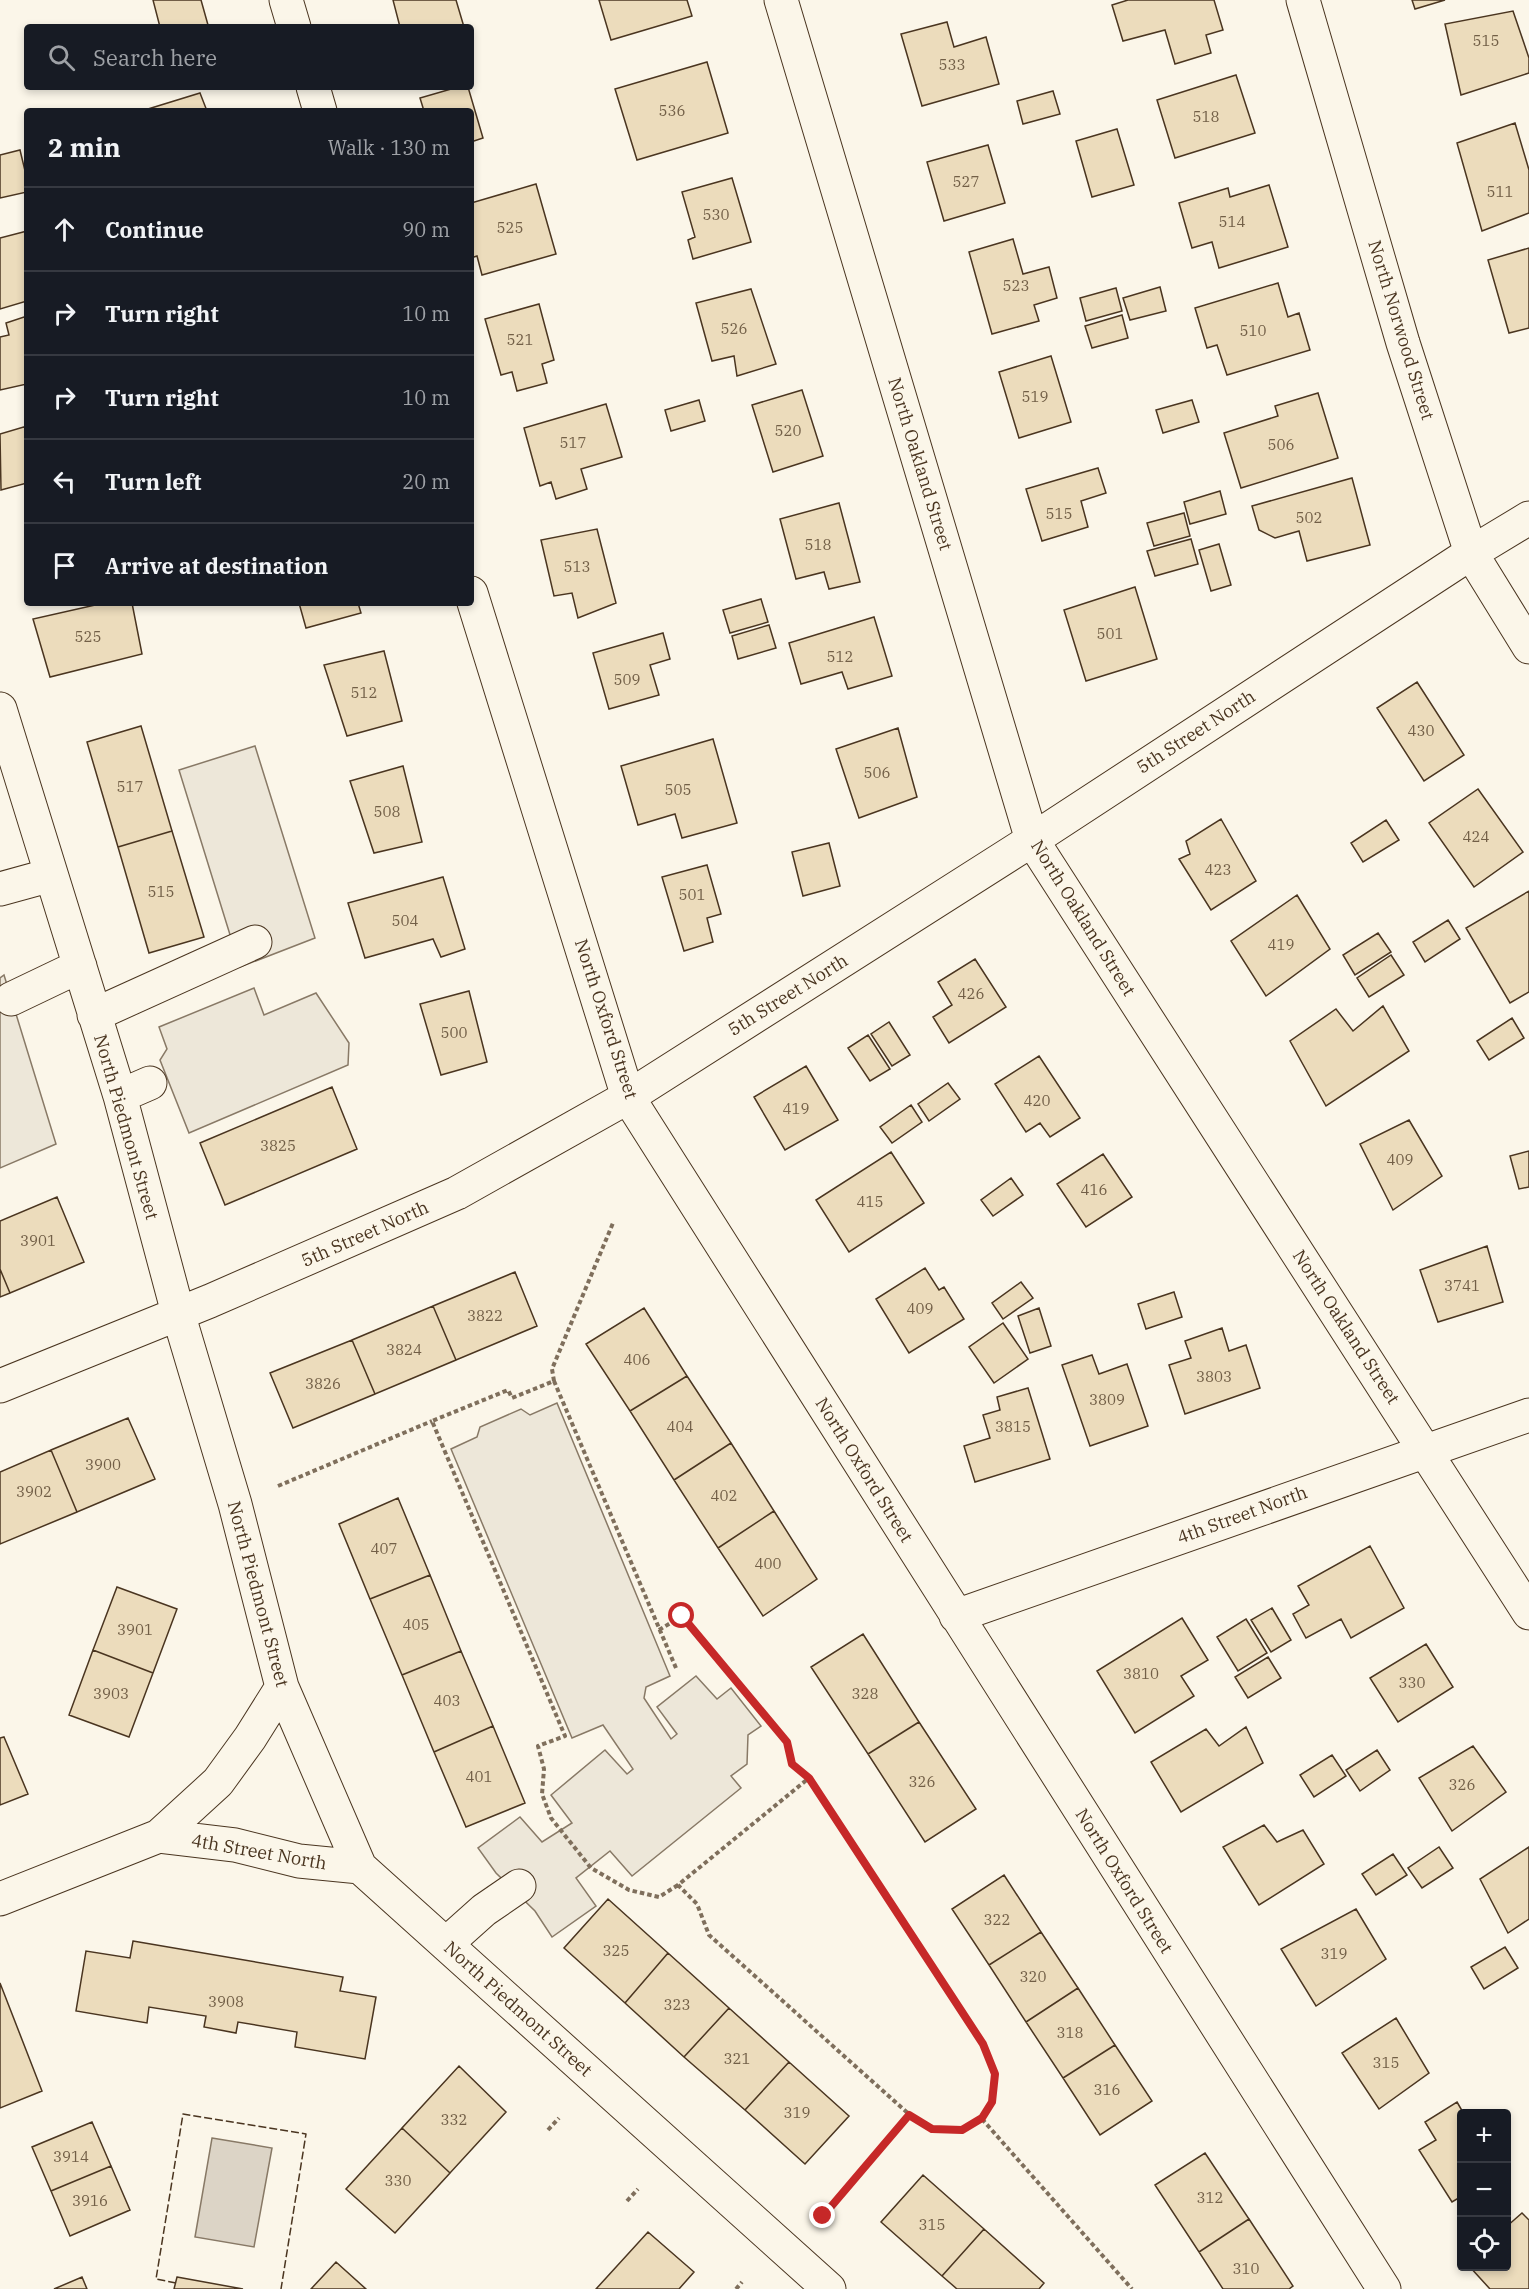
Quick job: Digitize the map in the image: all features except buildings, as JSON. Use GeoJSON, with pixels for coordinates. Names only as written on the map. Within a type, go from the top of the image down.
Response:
{"type":"FeatureCollection","features":[{"type":"Feature","properties":{"kind":"street"},"geometry":{"type":"LineString","coordinates":[[286,0],[293,24]]}},
{"type":"Feature","properties":{"kind":"street","name":"North Oakland Street"},"geometry":{"type":"LineString","coordinates":[[781,0],[1032,840],[1529,1613]]}},
{"type":"Feature","properties":{"kind":"street","name":"North Norwood Street"},"geometry":{"type":"LineString","coordinates":[[1303,0],[1403,343],[1472,553],[1529,647]]}},
{"type":"Feature","properties":{"kind":"street"},"geometry":{"type":"LineString","coordinates":[[314,90],[319,108]]}},
{"type":"Feature","properties":{"kind":"street","name":"5th Street North"},"geometry":{"type":"LineString","coordinates":[[0,1386],[210,1301],[457,1193],[628,1097],[1032,840],[1529,518]]}},
{"type":"Feature","properties":{"kind":"street","name":"North Oxford Street"},"geometry":{"type":"LineString","coordinates":[[474,603],[628,1097],[1384,2289]]}},
{"type":"Feature","properties":{"kind":"street","name":"North Piedmont Street"},"geometry":{"type":"LineString","coordinates":[[0,709],[120,1096],[178,1313],[235,1504],[282,1687],[360,1867],[829,2289]]}},
{"type":"Feature","properties":{"kind":"street"},"geometry":{"type":"LineString","coordinates":[[0,889],[51,875]]}},
{"type":"Feature","properties":{"kind":"street"},"geometry":{"type":"LineString","coordinates":[[94,1015],[255,942]]}},
{"type":"Feature","properties":{"kind":"street"},"geometry":{"type":"LineString","coordinates":[[11,999],[80,966]]}},
{"type":"Feature","properties":{"kind":"street"},"geometry":{"type":"LineString","coordinates":[[120,1096],[150,1083]]}},
{"type":"Feature","properties":{"kind":"street","name":"4th Street North"},"geometry":{"type":"LineString","coordinates":[[956,1616],[1529,1415]]}},
{"type":"Feature","properties":{"kind":"street","name":"4th Street North"},"geometry":{"type":"LineString","coordinates":[[0,1899],[159,1836],[218,1782],[250,1738],[282,1687]]}},
{"type":"Feature","properties":{"kind":"street","name":"4th Street North"},"geometry":{"type":"LineString","coordinates":[[159,1836],[234,1845],[299,1861],[360,1867]]}},
{"type":"Feature","properties":{"kind":"street"},"geometry":{"type":"LineString","coordinates":[[446,1944],[484,1910],[519,1886]]}},
{"type":"Feature","properties":{"kind":"path"},"geometry":{"type":"LineString","coordinates":[[613,1223],[552,1370],[554,1381],[676,1668]]}},
{"type":"Feature","properties":{"kind":"path"},"geometry":{"type":"LineString","coordinates":[[278,1486],[508,1390],[512,1398],[554,1381]]}},
{"type":"Feature","properties":{"kind":"path"},"geometry":{"type":"LineString","coordinates":[[432,1421],[565,1736],[538,1746],[544,1769],[542,1794],[551,1818],[591,1868],[629,1890],[659,1897],[678,1885],[809,1778]]}},
{"type":"Feature","properties":{"kind":"path"},"geometry":{"type":"LineString","coordinates":[[659,1630],[682,1616],[787,1742],[792,1764],[809,1778],[983,2044],[995,2074],[992,2102],[982,2118],[962,2130],[932,2129],[909,2115],[709,1935],[697,1904],[678,1885]]}},
{"type":"Feature","properties":{"kind":"path"},"geometry":{"type":"LineString","coordinates":[[823,2216],[909,2115]]}},
{"type":"Feature","properties":{"kind":"path"},"geometry":{"type":"LineString","coordinates":[[548,2130],[559,2118]]}},
{"type":"Feature","properties":{"kind":"path"},"geometry":{"type":"LineString","coordinates":[[982,2118],[1132,2289]]}},
{"type":"Feature","properties":{"kind":"path"},"geometry":{"type":"LineString","coordinates":[[627,2201],[638,2189]]}},
{"type":"Feature","properties":{"kind":"path"},"geometry":{"type":"LineString","coordinates":[[736,2289],[742,2282]]}},
{"type":"Feature","properties":{"kind":"shaded area"},"geometry":{"type":"Polygon","coordinates":[[[255,746],[315,938],[240,967],[179,770],[255,746]]]}},
{"type":"Feature","properties":{"kind":"shaded area"},"geometry":{"type":"Polygon","coordinates":[[[4,975],[56,1144],[0,1168],[0,978],[4,975]]]}},
{"type":"Feature","properties":{"kind":"shaded area"},"geometry":{"type":"Polygon","coordinates":[[[254,988],[264,1015],[316,993],[349,1043],[348,1065],[189,1133],[160,1060],[167,1049],[159,1027],[254,988]]]}},
{"type":"Feature","properties":{"kind":"shaded area"},"geometry":{"type":"Polygon","coordinates":[[[557,1403],[670,1676],[646,1687],[644,1698],[671,1739],[677,1734],[657,1707],[696,1676],[717,1699],[731,1688],[761,1726],[748,1735],[747,1764],[731,1776],[741,1788],[632,1876],[610,1851],[576,1878],[596,1906],[552,1937],[535,1911],[496,1873],[478,1848],[520,1817],[542,1842],[572,1823],[551,1795],[605,1750],[627,1774],[633,1769],[603,1725],[572,1738],[451,1449],[477,1437],[480,1427],[521,1409],[530,1415],[557,1403]]]}},
{"type":"Feature","properties":{"kind":"shaded area"},"geometry":{"type":"Polygon","coordinates":[[[212,2138],[272,2148],[254,2247],[195,2237],[212,2138]]]}},
{"type":"Feature","properties":{"kind":"fence"},"geometry":{"type":"LineString","coordinates":[[176,2283],[156,2279],[183,2114],[306,2134],[281,2289]]}},
{"type":"Feature","properties":{"kind":"route"},"geometry":{"type":"LineString","coordinates":[[682,1616],[787,1742],[792,1764],[809,1778],[983,2044],[995,2074],[992,2102],[982,2118],[962,2130],[932,2129],[909,2115],[823,2216]]}}]}
